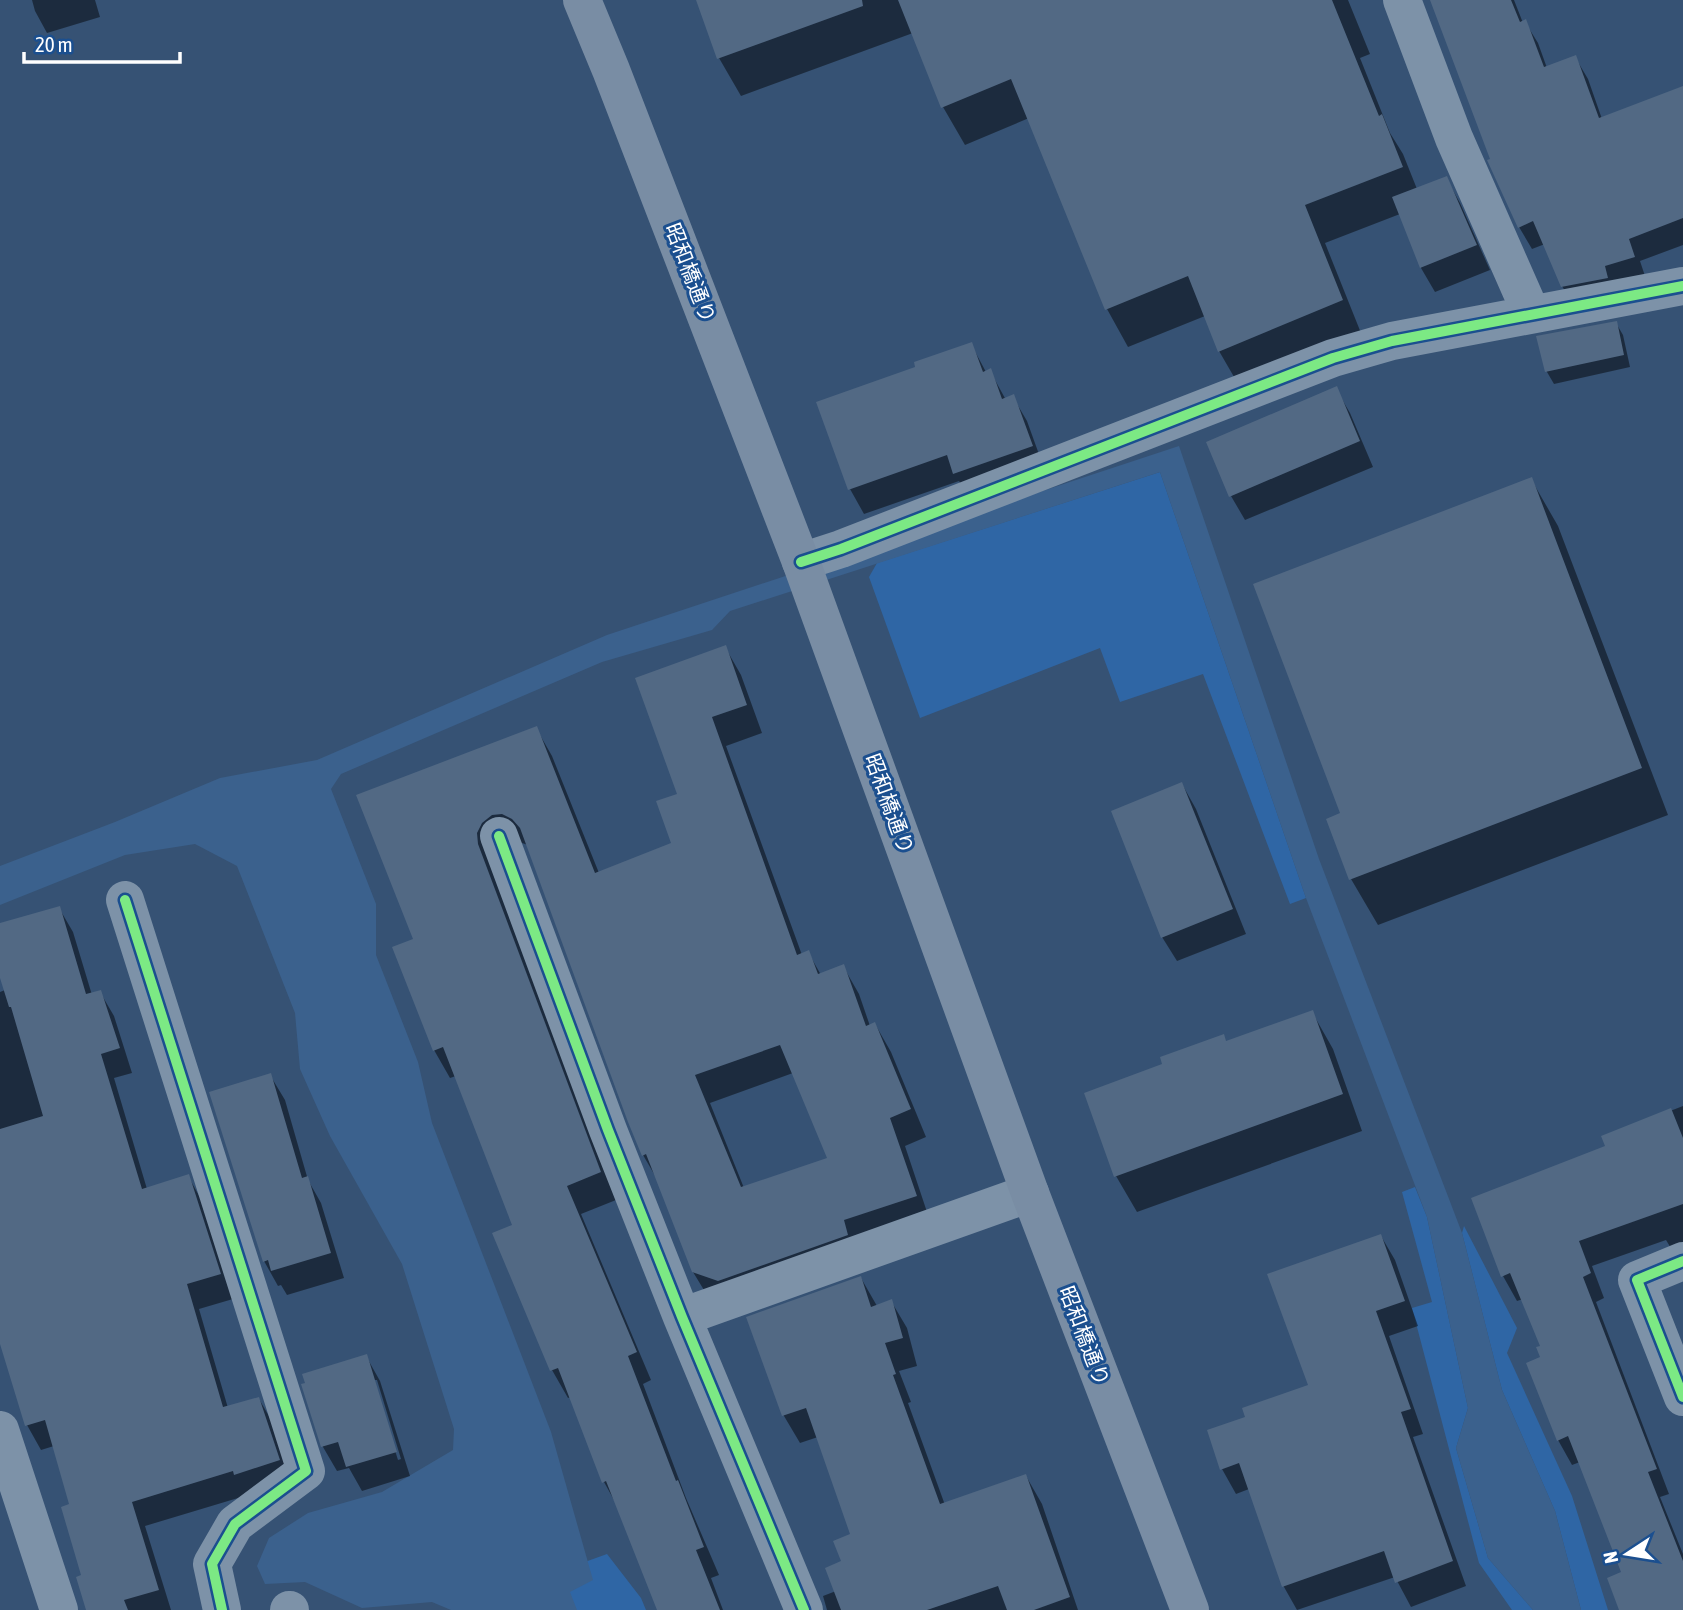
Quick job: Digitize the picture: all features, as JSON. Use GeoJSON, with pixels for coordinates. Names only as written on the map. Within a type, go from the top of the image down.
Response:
{"type":"FeatureCollection","features":[{"type":"Feature","properties":{"kind":"main road","name":"昭和橋通り"},"geometry":{"type":"LineString","coordinates":[[582,0],[617,83],[801,562],[1030,1193],[1190,1610]]}},
{"type":"Feature","properties":{"kind":"street"},"geometry":{"type":"LineString","coordinates":[[1402,0],[1454,138],[1531,313]]}},
{"type":"Feature","properties":{"kind":"street"},"geometry":{"type":"LineString","coordinates":[[801,562],[841,550],[1333,358],[1392,341],[1683,286]]}},
{"type":"Feature","properties":{"kind":"street"},"geometry":{"type":"LineString","coordinates":[[499,836],[608,1130],[682,1317],[804,1610]]}},
{"type":"Feature","properties":{"kind":"street"},"geometry":{"type":"LineString","coordinates":[[125,900],[306,1471],[235,1524],[212,1564],[222,1610]]}},
{"type":"Feature","properties":{"kind":"street"},"geometry":{"type":"LineString","coordinates":[[682,1317],[1030,1193]]}},
{"type":"Feature","properties":{"kind":"street"},"geometry":{"type":"LineString","coordinates":[[1683,1261],[1637,1280],[1683,1397]]}},
{"type":"Feature","properties":{"kind":"street"},"geometry":{"type":"LineString","coordinates":[[0,1430],[59,1610]]}},
{"type":"Feature","properties":{"kind":"shaded area"},"geometry":{"type":"Polygon","coordinates":[[[1179,446],[1319,859],[1462,1233],[1502,1390],[1555,1511],[1581,1610],[1533,1610],[1488,1558],[1456,1448],[1468,1408],[1427,1217],[1306,898],[1160,472],[730,611],[712,630],[602,662],[341,774],[331,789],[376,904],[376,955],[418,1062],[432,1123],[551,1432],[593,1580],[570,1592],[577,1610],[451,1610],[432,1602],[362,1608],[305,1582],[265,1584],[257,1566],[269,1538],[308,1513],[382,1492],[453,1450],[454,1429],[402,1264],[330,1136],[300,1069],[295,1013],[237,866],[195,844],[125,855],[0,905],[0,866],[220,778],[317,760],[607,635],[1179,446]]]}},
{"type":"Feature","properties":{"kind":"shaded area"},"geometry":{"type":"Polygon","coordinates":[[[1160,472],[1306,898],[1290,904],[1203,674],[1120,702],[1100,648],[920,718],[869,577],[877,563],[1160,472]]]}},
{"type":"Feature","properties":{"kind":"shaded area"},"geometry":{"type":"Polygon","coordinates":[[[1415,1187],[1427,1217],[1468,1408],[1456,1448],[1488,1558],[1533,1610],[1512,1610],[1479,1563],[1412,1308],[1432,1302],[1402,1192],[1415,1187]]]}},
{"type":"Feature","properties":{"kind":"shaded area"},"geometry":{"type":"Polygon","coordinates":[[[1464,1226],[1517,1328],[1507,1353],[1572,1496],[1608,1610],[1581,1610],[1555,1511],[1502,1390],[1462,1233],[1464,1226]]]}},
{"type":"Feature","properties":{"kind":"shaded area"},"geometry":{"type":"Polygon","coordinates":[[[607,1554],[641,1598],[646,1610],[452,1610],[607,1554]]]}},
{"type":"Feature","properties":{"kind":"building"},"geometry":{"type":"Polygon","coordinates":[[[696,0],[862,0],[863,6],[717,59],[696,0]]]}},
{"type":"Feature","properties":{"kind":"building"},"geometry":{"type":"Polygon","coordinates":[[[898,0],[1332,0],[1379,116],[1382,114],[1403,167],[1305,205],[1343,300],[1218,352],[1188,276],[1105,310],[1011,79],[941,108],[898,0]]]}},
{"type":"Feature","properties":{"kind":"building"},"geometry":{"type":"Polygon","coordinates":[[[1430,0],[1511,0],[1520,22],[1526,19],[1544,67],[1576,55],[1599,118],[1683,86],[1683,218],[1629,239],[1635,257],[1605,266],[1608,278],[1561,287],[1533,221],[1518,228],[1487,160],[1490,159],[1430,0]]]}},
{"type":"Feature","properties":{"kind":"building"},"geometry":{"type":"Polygon","coordinates":[[[1447,176],[1477,245],[1420,268],[1392,197],[1447,176]]]}},
{"type":"Feature","properties":{"kind":"building"},"geometry":{"type":"Polygon","coordinates":[[[1617,321],[1624,355],[1545,372],[1536,336],[1617,321]]]}},
{"type":"Feature","properties":{"kind":"building"},"geometry":{"type":"Polygon","coordinates":[[[972,342],[983,372],[991,368],[1002,399],[1014,394],[1033,446],[953,474],[947,455],[848,490],[816,402],[915,367],[914,362],[972,342]]]}},
{"type":"Feature","properties":{"kind":"building"},"geometry":{"type":"Polygon","coordinates":[[[1337,386],[1360,441],[1229,497],[1206,442],[1337,386]]]}},
{"type":"Feature","properties":{"kind":"building"},"geometry":{"type":"Polygon","coordinates":[[[1532,477],[1642,768],[1349,880],[1326,819],[1340,813],[1253,584],[1532,477]]]}},
{"type":"Feature","properties":{"kind":"building"},"geometry":{"type":"Polygon","coordinates":[[[726,645],[747,705],[712,717],[797,955],[809,950],[818,974],[844,964],[866,1026],[875,1022],[911,1109],[890,1118],[917,1196],[844,1220],[848,1235],[718,1281],[692,1272],[646,1154],[642,1156],[628,1122],[520,828],[512,819],[502,814],[492,815],[482,823],[477,833],[478,844],[601,1172],[567,1186],[637,1352],[628,1356],[704,1547],[696,1550],[720,1610],[657,1610],[606,1481],[602,1483],[558,1368],[550,1371],[492,1233],[512,1225],[443,1047],[433,1051],[392,947],[413,939],[356,795],[537,726],[595,873],[671,843],[656,801],[677,794],[635,678],[726,645]],[[780,1045],[695,1075],[741,1187],[827,1158],[780,1045]]]}},
{"type":"Feature","properties":{"kind":"building"},"geometry":{"type":"Polygon","coordinates":[[[1182,782],[1233,909],[1161,938],[1111,811],[1182,782]]]}},
{"type":"Feature","properties":{"kind":"building"},"geometry":{"type":"Polygon","coordinates":[[[60,906],[86,994],[101,990],[120,1048],[101,1054],[142,1189],[189,1174],[221,1274],[187,1284],[223,1407],[259,1397],[280,1460],[234,1475],[233,1471],[132,1502],[159,1590],[124,1600],[128,1610],[86,1610],[76,1577],[81,1575],[61,1507],[69,1504],[45,1420],[25,1426],[0,1344],[0,1129],[43,1116],[0,978],[0,923],[60,906]]]}},
{"type":"Feature","properties":{"kind":"building"},"geometry":{"type":"Polygon","coordinates":[[[1313,1010],[1343,1094],[1114,1177],[1084,1093],[1162,1064],[1160,1057],[1224,1034],[1226,1041],[1313,1010]]]}},
{"type":"Feature","properties":{"kind":"building"},"geometry":{"type":"Polygon","coordinates":[[[271,1073],[302,1178],[308,1176],[331,1253],[271,1271],[268,1260],[263,1262],[209,1092],[271,1073]]]}},
{"type":"Feature","properties":{"kind":"building"},"geometry":{"type":"Polygon","coordinates":[[[1671,1108],[1683,1138],[1683,1204],[1579,1241],[1591,1273],[1583,1277],[1657,1469],[1648,1472],[1683,1561],[1683,1610],[1619,1610],[1607,1578],[1621,1572],[1568,1436],[1557,1441],[1526,1363],[1540,1357],[1536,1347],[1540,1346],[1510,1273],[1501,1277],[1471,1198],[1605,1146],[1601,1136],[1671,1108]]]}},
{"type":"Feature","properties":{"kind":"building"},"geometry":{"type":"Polygon","coordinates":[[[1381,1234],[1405,1301],[1376,1311],[1411,1409],[1401,1412],[1453,1561],[1395,1583],[1384,1551],[1282,1587],[1239,1463],[1220,1470],[1207,1430],[1245,1417],[1242,1408],[1308,1385],[1267,1274],[1381,1234]]]}},
{"type":"Feature","properties":{"kind":"building"},"geometry":{"type":"Polygon","coordinates":[[[861,1276],[871,1307],[892,1299],[903,1338],[885,1343],[896,1374],[893,1375],[940,1504],[1026,1474],[1070,1597],[1034,1610],[1007,1610],[998,1586],[927,1610],[841,1610],[825,1568],[841,1561],[833,1541],[850,1534],[806,1408],[782,1416],[746,1317],[861,1276]]]}},
{"type":"Feature","properties":{"kind":"building"},"geometry":{"type":"Polygon","coordinates":[[[367,1354],[397,1452],[346,1467],[338,1442],[321,1447],[301,1384],[305,1383],[302,1374],[367,1354]]]}},
{"type":"Feature","properties":{"kind":"cycle path"},"geometry":{"type":"LineString","coordinates":[[801,562],[841,549],[1333,358],[1392,341],[1683,286]]}},
{"type":"Feature","properties":{"kind":"cycle path"},"geometry":{"type":"LineString","coordinates":[[499,836],[608,1130],[682,1317],[804,1610]]}},
{"type":"Feature","properties":{"kind":"cycle path"},"geometry":{"type":"LineString","coordinates":[[125,900],[306,1471],[235,1524],[212,1564],[222,1610]]}},
{"type":"Feature","properties":{"kind":"cycle path"},"geometry":{"type":"LineString","coordinates":[[1683,1261],[1637,1280],[1683,1397]]}}]}
